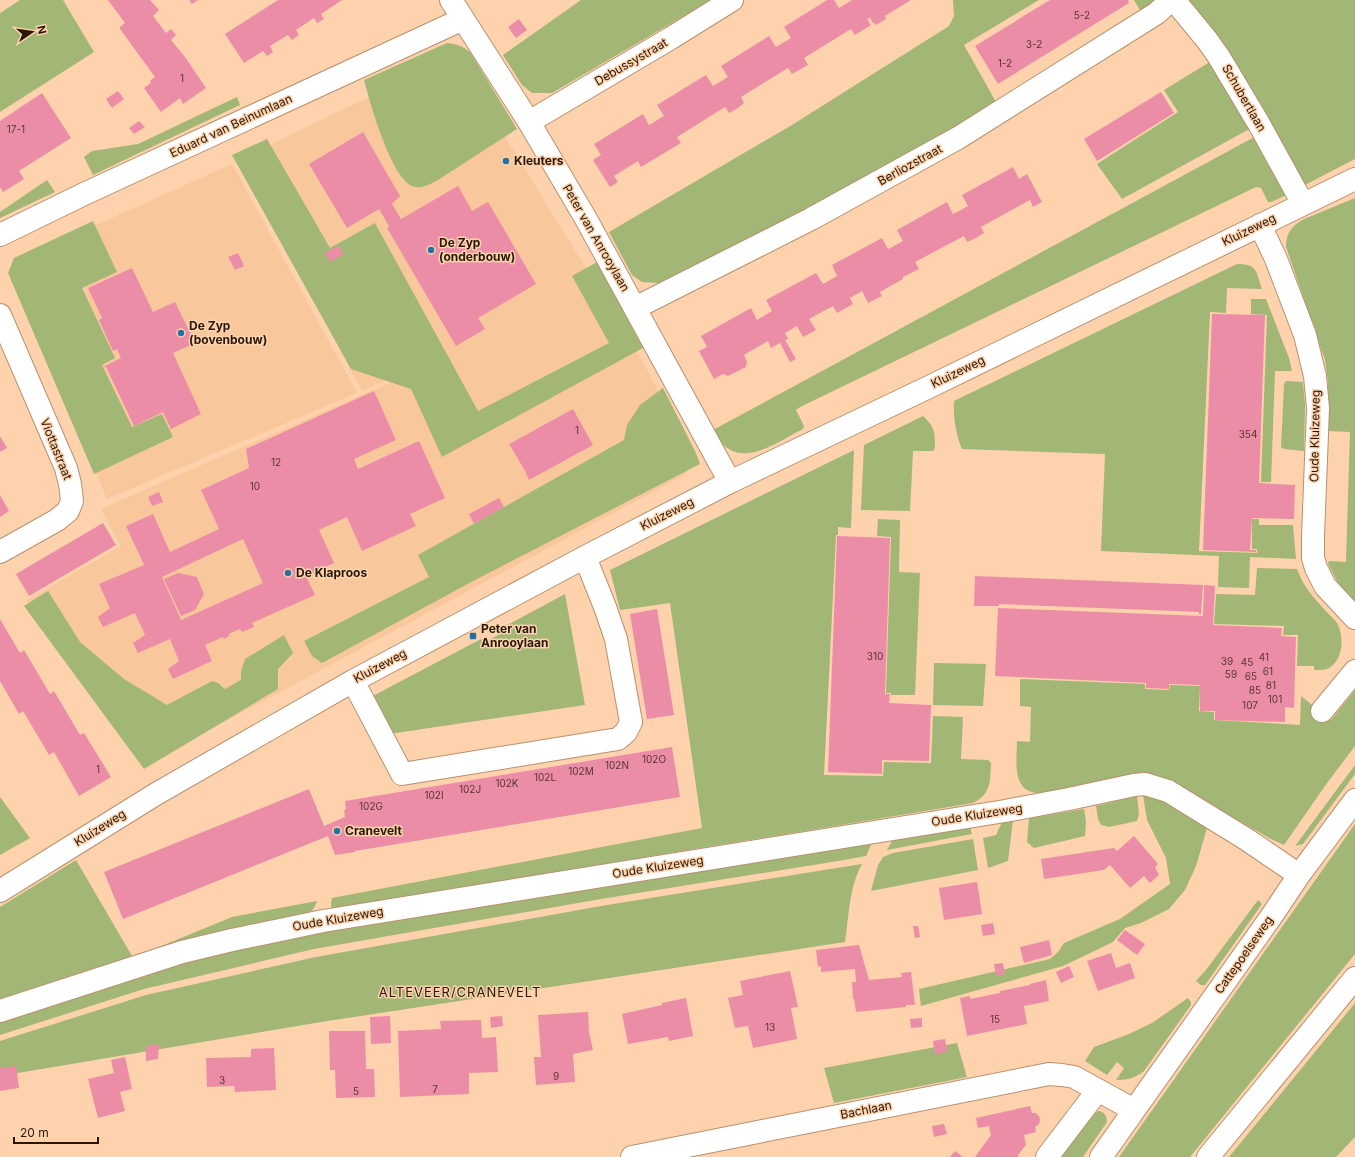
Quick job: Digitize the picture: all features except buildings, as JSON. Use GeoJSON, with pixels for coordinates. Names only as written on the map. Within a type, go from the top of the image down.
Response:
{"type":"FeatureCollection","features":[{"type":"Feature","properties":{"kind":"street","name":"Peter van Anrooylaan"},"geometry":{"type":"LineString","coordinates":[[451,0],[528,122],[586,219],[730,482]]}},
{"type":"Feature","properties":{"kind":"street","name":"Debussystraat"},"geometry":{"type":"LineString","coordinates":[[528,122],[671,38],[732,0]]}},
{"type":"Feature","properties":{"kind":"street","name":"Berliozstraat"},"geometry":{"type":"LineString","coordinates":[[635,308],[811,219],[958,138],[1156,13],[1171,0]]}},
{"type":"Feature","properties":{"kind":"street","name":"Schubertlaan"},"geometry":{"type":"LineString","coordinates":[[1174,0],[1220,57],[1303,204]]}},
{"type":"Feature","properties":{"kind":"street","name":"Eduard van Beinumlaan"},"geometry":{"type":"LineString","coordinates":[[0,235],[84,194],[463,19]]}},
{"type":"Feature","properties":{"kind":"street","name":"Kluizeweg"},"geometry":{"type":"LineString","coordinates":[[0,890],[156,794],[353,681],[585,557],[730,482],[929,387],[1355,179]]}},
{"type":"Feature","properties":{"kind":"street","name":"Oude Kluizeweg"},"geometry":{"type":"LineString","coordinates":[[1260,225],[1276,259],[1304,336],[1315,376],[1318,408],[1313,558],[1325,586],[1355,618]]}},
{"type":"Feature","properties":{"kind":"street","name":"Viottastraat"},"geometry":{"type":"LineString","coordinates":[[0,315],[66,468],[72,501],[68,511],[57,520],[0,552]]}},
{"type":"Feature","properties":{"kind":"street"},"geometry":{"type":"LineString","coordinates":[[353,681],[402,774],[618,739],[626,732],[631,722],[616,639],[585,557]]}},
{"type":"Feature","properties":{"kind":"street"},"geometry":{"type":"LineString","coordinates":[[1322,711],[1355,671]]}},
{"type":"Feature","properties":{"kind":"street","name":"Oude Kluizeweg"},"geometry":{"type":"LineString","coordinates":[[0,1011],[182,952],[277,930],[1005,811],[1134,785],[1145,784],[1172,793],[1252,842],[1299,875]]}},
{"type":"Feature","properties":{"kind":"street","name":"Cattepoelseweg"},"geometry":{"type":"LineString","coordinates":[[1101,1157],[1269,920],[1299,875],[1355,800]]}},
{"type":"Feature","properties":{"kind":"street"},"geometry":{"type":"LineString","coordinates":[[1208,1157],[1355,978]]}},
{"type":"Feature","properties":{"kind":"street","name":"Bachlaan"},"geometry":{"type":"LineString","coordinates":[[632,1157],[1049,1074],[1074,1078],[1098,1090]]}},
{"type":"Feature","properties":{"kind":"street"},"geometry":{"type":"LineString","coordinates":[[1047,1157],[1098,1090],[1134,1110]]}},
{"type":"Feature","properties":{"kind":"shaded area","name":"De Zyp (onderbouw)"},"geometry":{"type":"Polygon","coordinates":[[[443,61],[460,64],[631,341],[461,427],[428,361],[362,391],[239,160],[443,61]]]}},
{"type":"Feature","properties":{"kind":"shaded area","name":"De Zyp (bovenbouw)"},"geometry":{"type":"Polygon","coordinates":[[[232,164],[357,393],[107,499],[13,274],[18,260],[232,164]]]}},
{"type":"Feature","properties":{"kind":"shaded area","name":"De Klaproos"},"geometry":{"type":"Polygon","coordinates":[[[633,343],[691,453],[686,474],[144,765],[26,601],[121,546],[101,509],[424,368],[460,432],[633,343]]]}},
{"type":"Feature","properties":{"kind":"green space"},"geometry":{"type":"Polygon","coordinates":[[[20,0],[63,0],[94,52],[0,112],[0,13],[20,0]]]}},
{"type":"Feature","properties":{"kind":"green space"},"geometry":{"type":"Polygon","coordinates":[[[581,0],[711,0],[552,93],[532,93],[522,85],[503,55],[581,0]]]}},
{"type":"Feature","properties":{"kind":"green space"},"geometry":{"type":"Polygon","coordinates":[[[953,0],[1039,0],[964,45],[996,102],[872,174],[659,283],[642,282],[632,275],[609,232],[792,125],[949,26],[954,16],[953,0]]]}},
{"type":"Feature","properties":{"kind":"green space"},"geometry":{"type":"Polygon","coordinates":[[[1134,0],[1156,0],[1141,12],[1134,0]]]}},
{"type":"Feature","properties":{"kind":"green space"},"geometry":{"type":"Polygon","coordinates":[[[1186,0],[1355,0],[1355,159],[1301,187],[1224,52],[1228,49],[1186,0]]]}},
{"type":"Feature","properties":{"kind":"green space"},"geometry":{"type":"Polygon","coordinates":[[[447,43],[454,44],[470,52],[517,129],[438,180],[425,186],[415,187],[404,180],[396,169],[389,155],[376,121],[364,80],[447,43]]]}},
{"type":"Feature","properties":{"kind":"green space"},"geometry":{"type":"Polygon","coordinates":[[[1213,60],[1253,127],[1122,199],[1097,164],[1178,112],[1164,90],[1213,60]]]}},
{"type":"Feature","properties":{"kind":"green space"},"geometry":{"type":"Polygon","coordinates":[[[237,97],[240,105],[93,175],[84,157],[92,151],[138,144],[237,97]]]}},
{"type":"Feature","properties":{"kind":"green space"},"geometry":{"type":"Polygon","coordinates":[[[1258,135],[1289,194],[1268,202],[1261,188],[1256,187],[800,407],[796,410],[804,426],[803,429],[766,448],[747,453],[737,453],[724,445],[713,430],[1258,135]]]}},
{"type":"Feature","properties":{"kind":"green space"},"geometry":{"type":"Polygon","coordinates":[[[267,139],[330,248],[375,223],[478,411],[609,343],[572,276],[597,262],[643,348],[442,457],[411,389],[351,369],[232,155],[267,139]]]}},
{"type":"Feature","properties":{"kind":"green space"},"geometry":{"type":"Polygon","coordinates":[[[47,180],[55,192],[0,218],[0,212],[47,180]]]}},
{"type":"Feature","properties":{"kind":"green space"},"geometry":{"type":"Polygon","coordinates":[[[1355,198],[1355,603],[1341,589],[1328,564],[1329,561],[1346,562],[1350,432],[1328,431],[1328,382],[1325,360],[1286,247],[1286,242],[1292,228],[1302,220],[1355,198]]]}},
{"type":"Feature","properties":{"kind":"green space"},"geometry":{"type":"Polygon","coordinates":[[[93,221],[117,272],[82,288],[115,358],[102,365],[132,427],[162,414],[173,437],[94,474],[8,273],[14,258],[93,221]]]}},
{"type":"Feature","properties":{"kind":"green space"},"geometry":{"type":"Polygon","coordinates":[[[1237,264],[1244,264],[1253,267],[1262,289],[1227,288],[1226,313],[1210,312],[1199,551],[1257,553],[1257,549],[1252,549],[1252,519],[1259,519],[1259,525],[1293,525],[1296,559],[1250,557],[1249,588],[1218,587],[1219,556],[1101,551],[1105,454],[962,449],[955,425],[954,401],[1237,264]]]}},
{"type":"Feature","properties":{"kind":"green space"},"geometry":{"type":"Polygon","coordinates":[[[1251,299],[1266,299],[1289,358],[1292,371],[1275,371],[1271,482],[1261,482],[1267,315],[1251,314],[1251,299]]]}},
{"type":"Feature","properties":{"kind":"green space"},"geometry":{"type":"Polygon","coordinates":[[[1286,381],[1303,382],[1305,404],[1304,451],[1284,449],[1281,447],[1284,384],[1286,381]]]}},
{"type":"Feature","properties":{"kind":"green space"},"geometry":{"type":"Polygon","coordinates":[[[663,388],[696,453],[700,464],[473,581],[322,663],[312,656],[304,641],[429,577],[418,555],[624,440],[627,425],[640,405],[663,388]]]}},
{"type":"Feature","properties":{"kind":"green space"},"geometry":{"type":"Polygon","coordinates":[[[923,416],[934,430],[935,448],[933,451],[913,451],[910,511],[861,510],[864,445],[923,416]]]}},
{"type":"Feature","properties":{"kind":"green space"},"geometry":{"type":"Polygon","coordinates":[[[854,450],[851,528],[838,527],[838,535],[836,535],[824,775],[883,776],[884,762],[931,763],[933,716],[963,717],[961,759],[988,760],[991,763],[990,782],[983,796],[973,803],[332,909],[332,898],[702,828],[670,603],[620,610],[610,570],[854,450]]]}},
{"type":"Feature","properties":{"kind":"green space"},"geometry":{"type":"Polygon","coordinates":[[[878,519],[900,520],[899,572],[920,573],[915,695],[891,695],[891,693],[886,693],[891,537],[877,536],[878,519]]]}},
{"type":"Feature","properties":{"kind":"green space"},"geometry":{"type":"Polygon","coordinates":[[[1257,568],[1297,569],[1302,581],[1309,591],[1336,621],[1340,629],[1342,642],[1341,649],[1332,666],[1327,669],[1314,670],[1314,666],[1297,666],[1298,635],[1283,635],[1284,626],[1214,624],[1216,594],[1255,595],[1257,568]]]}},
{"type":"Feature","properties":{"kind":"green space"},"geometry":{"type":"Polygon","coordinates":[[[48,591],[80,642],[124,679],[167,705],[212,681],[218,683],[225,689],[241,680],[241,671],[245,659],[284,635],[293,653],[278,669],[278,689],[144,769],[24,606],[48,591]]]}},
{"type":"Feature","properties":{"kind":"green space"},"geometry":{"type":"Polygon","coordinates":[[[565,594],[585,705],[389,734],[371,697],[481,639],[484,642],[500,634],[498,630],[565,594]]]}},
{"type":"Feature","properties":{"kind":"green space"},"geometry":{"type":"Polygon","coordinates":[[[934,663],[986,664],[983,706],[933,705],[934,663]]]}},
{"type":"Feature","properties":{"kind":"green space"},"geometry":{"type":"Polygon","coordinates":[[[1020,679],[1145,684],[1145,689],[1169,690],[1170,685],[1200,686],[1199,711],[1214,712],[1214,720],[1300,725],[1301,696],[1331,720],[1355,690],[1355,746],[1284,845],[1269,838],[1166,779],[1153,775],[1141,773],[1050,792],[1040,793],[1029,791],[1023,787],[1019,781],[1017,773],[1017,741],[1030,742],[1031,707],[1020,706],[1020,679]]]}},
{"type":"Feature","properties":{"kind":"green space"},"geometry":{"type":"Polygon","coordinates":[[[1355,765],[1355,774],[1303,844],[1295,846],[1355,765]]]}},
{"type":"Feature","properties":{"kind":"green space"},"geometry":{"type":"Polygon","coordinates":[[[1143,795],[1154,796],[1207,828],[1196,866],[1185,890],[1169,909],[1141,923],[1125,928],[1113,942],[1063,966],[921,1006],[919,989],[1050,959],[1058,952],[1064,943],[1120,919],[1170,884],[1166,858],[1147,820],[1143,795]]]}},
{"type":"Feature","properties":{"kind":"green space"},"geometry":{"type":"Polygon","coordinates":[[[1137,796],[1139,814],[1137,821],[1109,827],[1101,825],[1098,819],[1096,806],[1137,796]]]}},
{"type":"Feature","properties":{"kind":"green space"},"geometry":{"type":"Polygon","coordinates":[[[0,797],[30,838],[0,855],[0,797]]]}},
{"type":"Feature","properties":{"kind":"green space"},"geometry":{"type":"Polygon","coordinates":[[[1084,809],[1086,821],[1085,836],[1034,848],[1027,842],[1029,818],[1084,809]]]}},
{"type":"Feature","properties":{"kind":"green space"},"geometry":{"type":"Polygon","coordinates":[[[1013,820],[1008,861],[988,868],[983,838],[996,835],[1002,822],[1013,820]]]}},
{"type":"Feature","properties":{"kind":"green space"},"geometry":{"type":"Polygon","coordinates":[[[1355,824],[1355,954],[1190,1157],[1119,1157],[1355,824]]]}},
{"type":"Feature","properties":{"kind":"green space"},"geometry":{"type":"Polygon","coordinates":[[[970,827],[972,834],[887,850],[893,839],[970,827]]]}},
{"type":"Feature","properties":{"kind":"green space"},"geometry":{"type":"Polygon","coordinates":[[[973,839],[978,870],[871,891],[878,865],[883,857],[893,853],[973,839]]]}},
{"type":"Feature","properties":{"kind":"green space"},"geometry":{"type":"Polygon","coordinates":[[[872,843],[866,856],[601,899],[314,949],[144,989],[0,1035],[0,1022],[35,1010],[174,966],[280,939],[872,843]]]}},
{"type":"Feature","properties":{"kind":"green space"},"geometry":{"type":"Polygon","coordinates":[[[76,860],[132,956],[0,999],[0,907],[76,860]]]}},
{"type":"Feature","properties":{"kind":"green space"},"geometry":{"type":"Polygon","coordinates":[[[862,864],[854,882],[845,942],[321,1022],[0,1076],[0,1041],[146,995],[316,957],[601,906],[862,864]]]}},
{"type":"Feature","properties":{"kind":"green space"},"geometry":{"type":"Polygon","coordinates":[[[1258,900],[1262,904],[1205,985],[1201,985],[1196,981],[1206,970],[1258,900]]]}},
{"type":"Feature","properties":{"kind":"green space"},"geometry":{"type":"Polygon","coordinates":[[[317,901],[313,909],[306,915],[230,930],[159,947],[232,917],[317,901]]]}},
{"type":"Feature","properties":{"kind":"green space"},"geometry":{"type":"Polygon","coordinates":[[[1188,998],[1191,1005],[1144,1071],[1138,1075],[1128,1079],[1116,1080],[1124,1068],[1117,1062],[1107,1075],[1085,1061],[1094,1047],[1129,1034],[1152,1023],[1188,998]]]}},
{"type":"Feature","properties":{"kind":"green space"},"geometry":{"type":"Polygon","coordinates":[[[1355,1003],[1355,1137],[1336,1157],[1229,1157],[1355,1003]]]}},
{"type":"Feature","properties":{"kind":"green space"},"geometry":{"type":"Polygon","coordinates":[[[957,1043],[967,1077],[834,1103],[824,1068],[957,1043]]]}},
{"type":"Feature","properties":{"kind":"green space"},"geometry":{"type":"Polygon","coordinates":[[[1099,1111],[1103,1112],[1107,1118],[1107,1122],[1083,1157],[1060,1157],[1093,1114],[1099,1111]]]}},
{"type":"Feature","properties":{"kind":"place","name":"Kleuters"},"geometry":{"type":"Point","coordinates":[506,161]}},
{"type":"Feature","properties":{"kind":"place","name":"De Zyp (onderbouw)"},"geometry":{"type":"Point","coordinates":[431,250]}},
{"type":"Feature","properties":{"kind":"place","name":"De Zyp (bovenbouw)"},"geometry":{"type":"Point","coordinates":[181,333]}},
{"type":"Feature","properties":{"kind":"place","name":"De Klaproos"},"geometry":{"type":"Point","coordinates":[288,573]}},
{"type":"Feature","properties":{"kind":"place","name":"Peter van Anrooylaan"},"geometry":{"type":"Point","coordinates":[473,636]}},
{"type":"Feature","properties":{"kind":"place","name":"Cranevelt"},"geometry":{"type":"Point","coordinates":[337,831]}},
{"type":"Feature","properties":{"kind":"district","name":"ALTEVEER/CRANEVELT"},"geometry":{"type":"Point","coordinates":[460,992]}}]}
